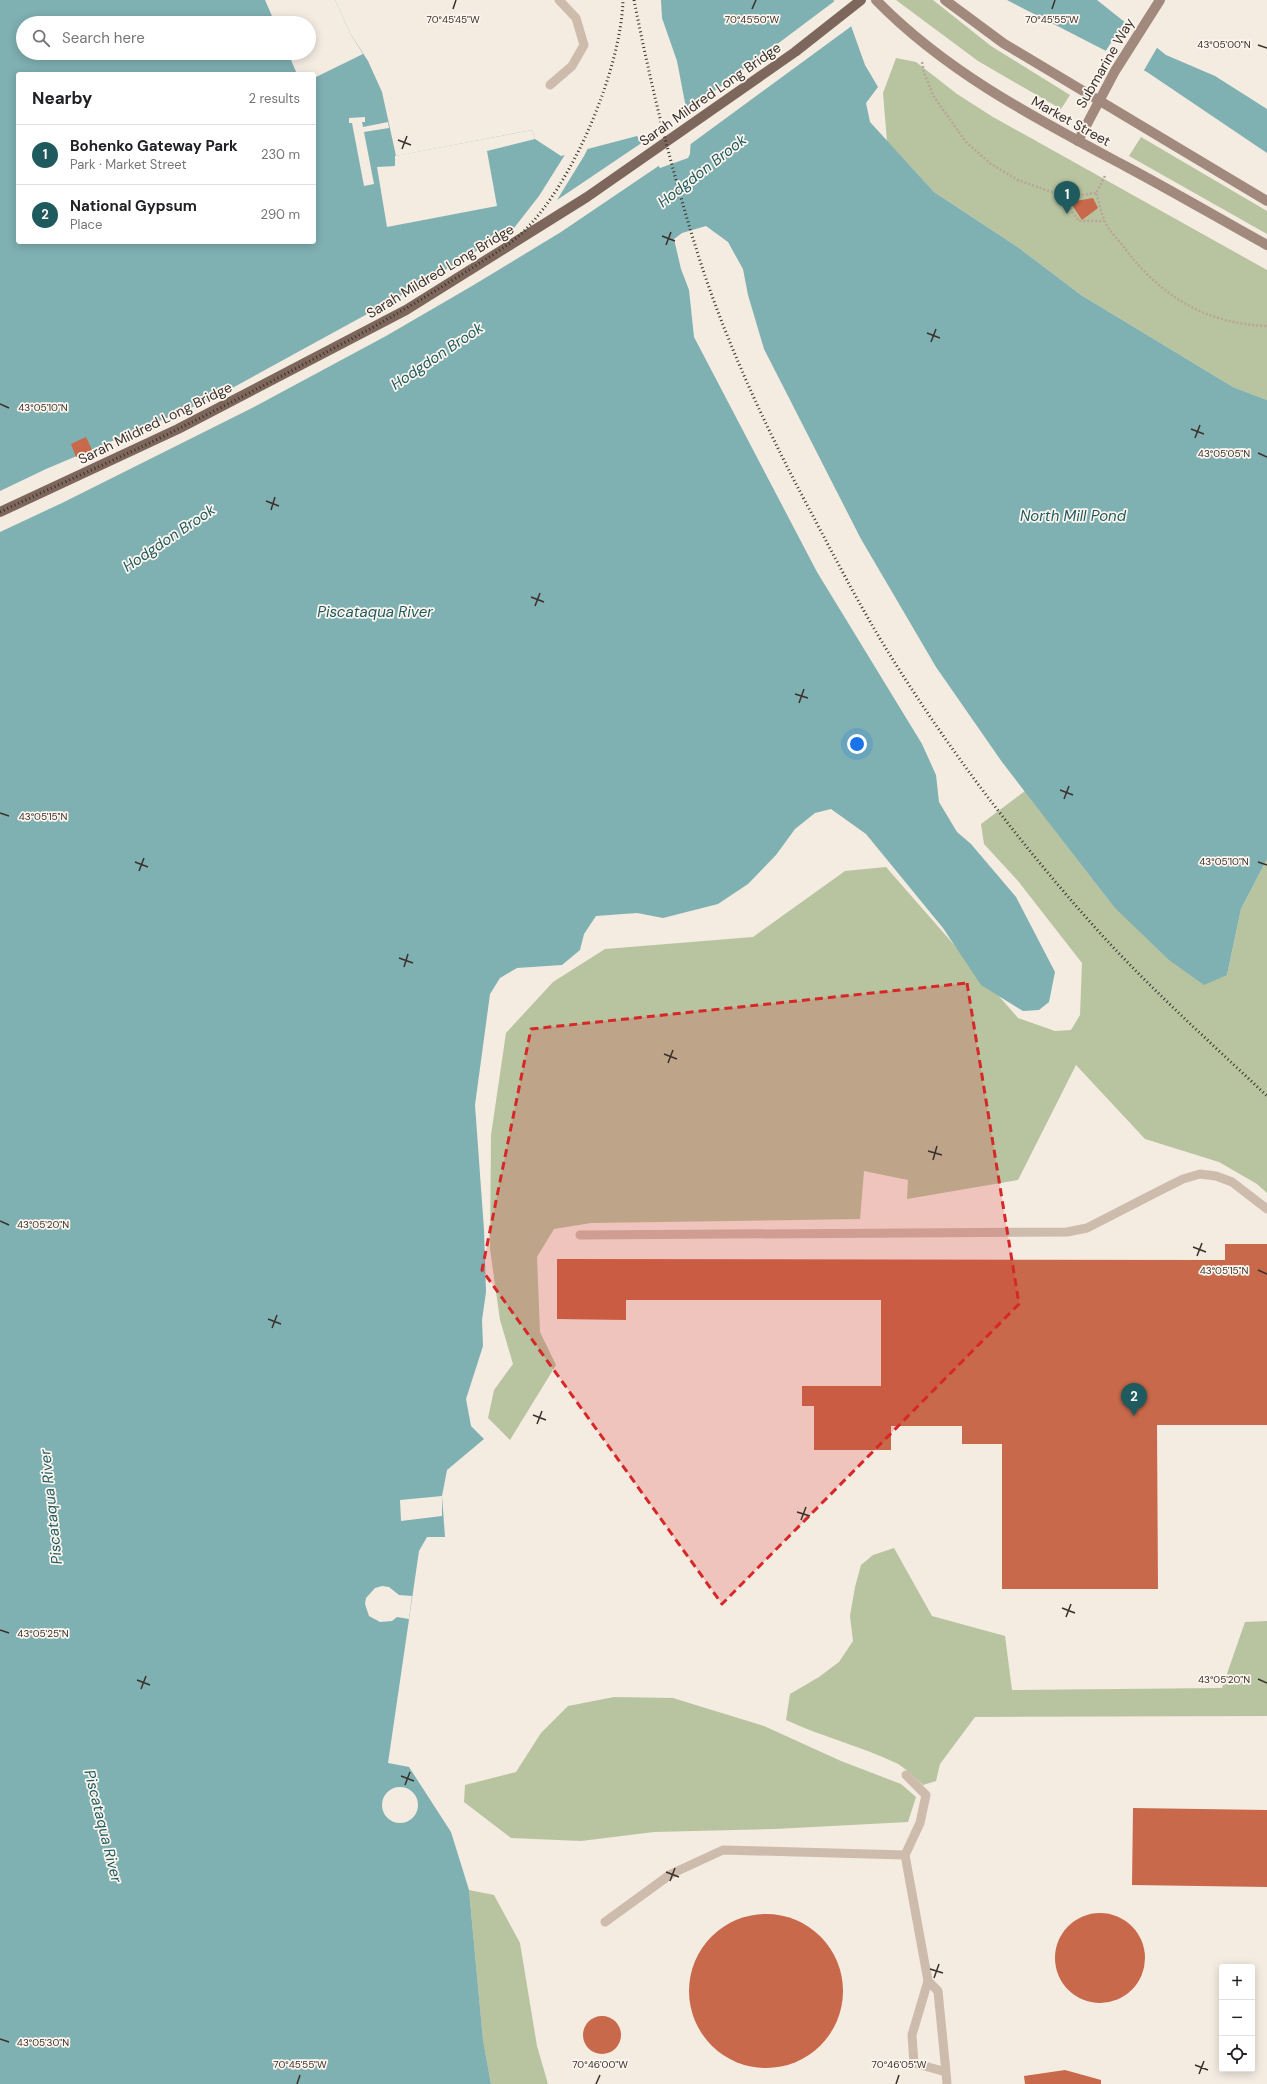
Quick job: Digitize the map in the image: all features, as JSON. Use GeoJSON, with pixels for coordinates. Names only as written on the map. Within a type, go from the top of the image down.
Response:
{"type":"FeatureCollection","features":[{"type":"Feature","properties":{"kind":"main road","name":"Sarah Mildred Long Bridge"},"geometry":{"type":"LineString","coordinates":[[0,512],[178,429],[406,310],[587,197],[795,52],[861,0]]}},
{"type":"Feature","properties":{"kind":"main road","name":"Market Street"},"geometry":{"type":"LineString","coordinates":[[876,0],[915,37],[960,72],[993,93],[1267,245]]}},
{"type":"Feature","properties":{"kind":"main road"},"geometry":{"type":"LineString","coordinates":[[945,0],[1003,43],[1100,99],[1267,201]]}},
{"type":"Feature","properties":{"kind":"main road","name":"Submarine Way"},"geometry":{"type":"LineString","coordinates":[[1078,141],[1120,62],[1149,14],[1160,0]]}},
{"type":"Feature","properties":{"kind":"lane"},"geometry":{"type":"LineString","coordinates":[[550,85],[572,66],[584,45],[576,18],[559,0]]}},
{"type":"Feature","properties":{"kind":"lane"},"geometry":{"type":"LineString","coordinates":[[580,1235],[1067,1232],[1087,1228],[1183,1179],[1200,1174],[1216,1176],[1232,1182],[1267,1209]]}},
{"type":"Feature","properties":{"kind":"lane"},"geometry":{"type":"LineString","coordinates":[[906,1775],[926,1795],[920,1823],[905,1855],[928,1981],[912,2035],[914,2063],[946,2072]]}},
{"type":"Feature","properties":{"kind":"lane"},"geometry":{"type":"LineString","coordinates":[[605,1922],[671,1874],[723,1850],[905,1855]]}},
{"type":"Feature","properties":{"kind":"lane"},"geometry":{"type":"LineString","coordinates":[[928,1981],[938,1991],[947,2084]]}},
{"type":"Feature","properties":{"kind":"path"},"geometry":{"type":"LineString","coordinates":[[922,62],[924,73],[934,97],[955,128],[978,154],[1004,173],[1018,180],[1066,197],[1096,193]]}},
{"type":"Feature","properties":{"kind":"path"},"geometry":{"type":"LineString","coordinates":[[1105,176],[1096,193],[1104,221],[1146,275],[1175,298],[1192,308],[1221,319],[1267,326]]}},
{"type":"Feature","properties":{"kind":"path"},"geometry":{"type":"LineString","coordinates":[[1066,197],[1070,209],[1079,221],[1104,221]]}},
{"type":"Feature","properties":{"kind":"highlighted area"},"geometry":{"type":"Polygon","coordinates":[[[967,983],[1019,1304],[722,1604],[482,1270],[531,1029],[967,983]]]}},
{"type":"Feature","properties":{"kind":"green space"},"geometry":{"type":"Polygon","coordinates":[[[896,0],[933,0],[991,46],[1070,95],[1061,109],[978,61],[896,0]]]}},
{"type":"Feature","properties":{"kind":"green space"},"geometry":{"type":"Polygon","coordinates":[[[896,58],[916,62],[957,94],[993,117],[1267,270],[1267,400],[1233,387],[1081,295],[1019,248],[934,192],[887,141],[883,93],[896,58]]]}},
{"type":"Feature","properties":{"kind":"green space"},"geometry":{"type":"Polygon","coordinates":[[[1141,137],[1267,211],[1267,234],[1129,156],[1141,137]]]}},
{"type":"Feature","properties":{"kind":"green space"},"geometry":{"type":"Polygon","coordinates":[[[1025,791],[1114,907],[1227,975],[1241,909],[1267,859],[1267,1193],[1257,1184],[1219,1162],[1145,1139],[1076,1065],[1018,1180],[907,1199],[908,1180],[864,1171],[860,1219],[591,1223],[554,1229],[537,1257],[540,1332],[556,1365],[510,1440],[488,1418],[494,1390],[513,1364],[500,1320],[490,1249],[491,1135],[506,1033],[553,982],[605,949],[753,937],[845,871],[886,867],[1018,1018],[1055,1031],[1071,1030],[1080,1015],[1082,963],[1018,881],[984,844],[981,824],[1025,791]]]}},
{"type":"Feature","properties":{"kind":"green space"},"geometry":{"type":"Polygon","coordinates":[[[894,1548],[932,1616],[1005,1636],[1012,1690],[1222,1688],[1245,1622],[1267,1621],[1267,1716],[975,1717],[940,1764],[936,1781],[923,1785],[907,1770],[896,1763],[813,1732],[786,1720],[790,1694],[819,1677],[839,1662],[853,1641],[850,1616],[855,1587],[861,1565],[873,1555],[894,1548]]]}},
{"type":"Feature","properties":{"kind":"green space"},"geometry":{"type":"Polygon","coordinates":[[[614,1697],[673,1698],[764,1726],[841,1761],[901,1784],[916,1797],[908,1822],[775,1829],[654,1832],[581,1841],[511,1838],[464,1802],[465,1785],[516,1772],[541,1733],[568,1706],[614,1697]]]}},
{"type":"Feature","properties":{"kind":"green space"},"geometry":{"type":"Polygon","coordinates":[[[469,1890],[494,1895],[520,1943],[537,2046],[548,2084],[491,2084],[483,2041],[469,1890]]]}},
{"type":"Feature","properties":{"kind":"water","name":"Piscataqua River"},"geometry":{"type":"Polygon","coordinates":[[[0,0],[335,0],[350,33],[368,61],[382,92],[396,156],[532,130],[535,139],[561,156],[637,136],[660,168],[688,158],[690,154],[691,134],[677,61],[662,18],[661,0],[833,0],[845,9],[865,65],[878,87],[866,103],[870,122],[934,192],[1019,248],[1081,295],[1233,387],[1267,400],[1267,859],[1241,909],[1227,975],[1204,985],[1169,960],[1114,907],[1002,762],[936,667],[861,539],[764,349],[748,295],[743,269],[728,242],[706,226],[682,233],[674,239],[681,269],[689,290],[694,337],[817,572],[922,744],[936,775],[939,802],[957,832],[971,844],[1016,897],[1055,972],[1049,1002],[1039,1010],[1023,1011],[981,985],[943,928],[866,834],[831,809],[815,813],[795,829],[776,855],[748,884],[718,904],[663,918],[637,913],[596,916],[584,934],[580,950],[562,965],[517,968],[500,978],[490,994],[475,1105],[484,1230],[486,1292],[482,1320],[483,1346],[466,1399],[471,1426],[484,1439],[447,1470],[442,1496],[445,1537],[427,1537],[419,1551],[388,1763],[409,1767],[451,1832],[469,1890],[483,2040],[491,2084],[0,2084],[0,0]]]}},
{"type":"Feature","properties":{"kind":"water"},"geometry":{"type":"Polygon","coordinates":[[[1007,0],[1097,0],[1166,55],[1215,76],[1267,109],[1267,153],[1147,72],[1007,0]]]}},
{"type":"Feature","properties":{"kind":"pier"},"geometry":{"type":"Polygon","coordinates":[[[265,0],[335,0],[350,33],[363,54],[316,77],[316,72],[296,72],[291,60],[316,60],[316,16],[272,16],[265,0]]]}},
{"type":"Feature","properties":{"kind":"pier"},"geometry":{"type":"Polygon","coordinates":[[[836,0],[847,8],[853,25],[688,146],[685,113],[836,0]]]}},
{"type":"Feature","properties":{"kind":"pier"},"geometry":{"type":"Polygon","coordinates":[[[1125,21],[1158,46],[1143,72],[1105,52],[1125,21]]]}},
{"type":"Feature","properties":{"kind":"pier"},"geometry":{"type":"Polygon","coordinates":[[[365,117],[365,122],[362,122],[363,127],[388,122],[389,128],[364,132],[374,184],[364,186],[352,123],[349,123],[349,118],[365,117]]]}},
{"type":"Feature","properties":{"kind":"pier"},"geometry":{"type":"Polygon","coordinates":[[[532,130],[535,139],[487,151],[497,206],[387,227],[377,167],[395,166],[395,156],[532,130]]]}},
{"type":"Feature","properties":{"kind":"pier"},"geometry":{"type":"Polygon","coordinates":[[[643,142],[660,165],[561,232],[472,286],[386,336],[254,407],[62,503],[0,532],[0,491],[46,469],[214,398],[422,284],[514,228],[539,196],[566,153],[589,146],[557,200],[643,142]]]}},
{"type":"Feature","properties":{"kind":"pier"},"geometry":{"type":"Polygon","coordinates":[[[442,1496],[442,1516],[401,1521],[400,1500],[442,1496]]]}},
{"type":"Feature","properties":{"kind":"pier"},"geometry":{"type":"Polygon","coordinates":[[[382,1586],[389,1587],[399,1595],[412,1596],[409,1619],[397,1617],[392,1621],[380,1622],[369,1616],[365,1604],[366,1598],[375,1588],[382,1586]]]}},
{"type":"Feature","properties":{"kind":"pier"},"geometry":{"type":"Polygon","coordinates":[[[404,1787],[413,1792],[417,1798],[417,1812],[413,1818],[404,1823],[396,1823],[387,1818],[383,1812],[382,1801],[387,1792],[393,1788],[404,1787]]]}},
{"type":"Feature","properties":{"kind":"building"},"geometry":{"type":"Polygon","coordinates":[[[1093,198],[1098,208],[1082,220],[1070,202],[1093,198]]]}},
{"type":"Feature","properties":{"kind":"building"},"geometry":{"type":"Polygon","coordinates":[[[86,437],[92,450],[76,457],[71,444],[86,437]]]}},
{"type":"Feature","properties":{"kind":"building"},"geometry":{"type":"Polygon","coordinates":[[[1225,1244],[1267,1244],[1267,1425],[1157,1425],[1158,1589],[1002,1589],[1002,1444],[962,1444],[962,1426],[891,1426],[891,1450],[814,1450],[814,1406],[802,1406],[802,1386],[881,1386],[881,1300],[626,1300],[626,1320],[557,1319],[557,1259],[1225,1260],[1225,1244]]]}},
{"type":"Feature","properties":{"kind":"building"},"geometry":{"type":"Polygon","coordinates":[[[1133,1808],[1267,1810],[1267,1887],[1132,1885],[1133,1808]]]}},
{"type":"Feature","properties":{"kind":"building"},"geometry":{"type":"Polygon","coordinates":[[[1100,1913],[1117,1916],[1132,1926],[1142,1941],[1145,1958],[1142,1975],[1132,1990],[1117,2000],[1100,2003],[1083,2000],[1068,1990],[1058,1975],[1055,1958],[1058,1941],[1068,1926],[1083,1916],[1100,1913]]]}},
{"type":"Feature","properties":{"kind":"building"},"geometry":{"type":"Polygon","coordinates":[[[758,1914],[774,1914],[788,1917],[802,1923],[815,1931],[826,1942],[840,1969],[843,1991],[842,2006],[834,2027],[826,2040],[815,2051],[788,2065],[774,2068],[758,2068],[744,2065],[730,2059],[717,2051],[706,2040],[692,2013],[689,1999],[689,1983],[692,1969],[698,1955],[706,1942],[717,1931],[744,1917],[758,1914]]]}},
{"type":"Feature","properties":{"kind":"building"},"geometry":{"type":"Polygon","coordinates":[[[602,2016],[612,2019],[618,2025],[621,2035],[618,2045],[612,2051],[602,2054],[592,2051],[586,2045],[583,2035],[586,2025],[592,2019],[602,2016]]]}},
{"type":"Feature","properties":{"kind":"building"},"geometry":{"type":"Polygon","coordinates":[[[1065,2070],[1101,2080],[1101,2084],[1025,2084],[1024,2076],[1065,2070]]]}},
{"type":"Feature","properties":{"kind":"railway"},"geometry":{"type":"LineString","coordinates":[[0,512],[160,438],[296,368],[416,303],[495,254],[516,238],[542,211],[576,156],[591,124],[604,91],[614,59],[620,28],[623,0]]}},
{"type":"Feature","properties":{"kind":"railway"},"geometry":{"type":"LineString","coordinates":[[634,0],[648,68],[673,169],[692,237],[714,302],[753,396],[768,427],[798,488],[870,622],[902,675],[952,749],[1062,890],[1133,968],[1267,1096]]}},
{"type":"Feature","properties":{"kind":"place","name":"Bohenko Gateway Park"},"geometry":{"type":"Point","coordinates":[1067,214]}},
{"type":"Feature","properties":{"kind":"place","name":"National Gypsum"},"geometry":{"type":"Point","coordinates":[1134,1416]}},
{"type":"Feature","properties":{"kind":"water label","name":"Hodgdon Brook"},"geometry":{"type":"Point","coordinates":[702,171]}},
{"type":"Feature","properties":{"kind":"water label","name":"Hodgdon Brook"},"geometry":{"type":"Point","coordinates":[437,356]}},
{"type":"Feature","properties":{"kind":"water label","name":"North Mill Pond"},"geometry":{"type":"Point","coordinates":[1073,516]}},
{"type":"Feature","properties":{"kind":"water label","name":"Hodgdon Brook"},"geometry":{"type":"Point","coordinates":[169,538]}}]}
